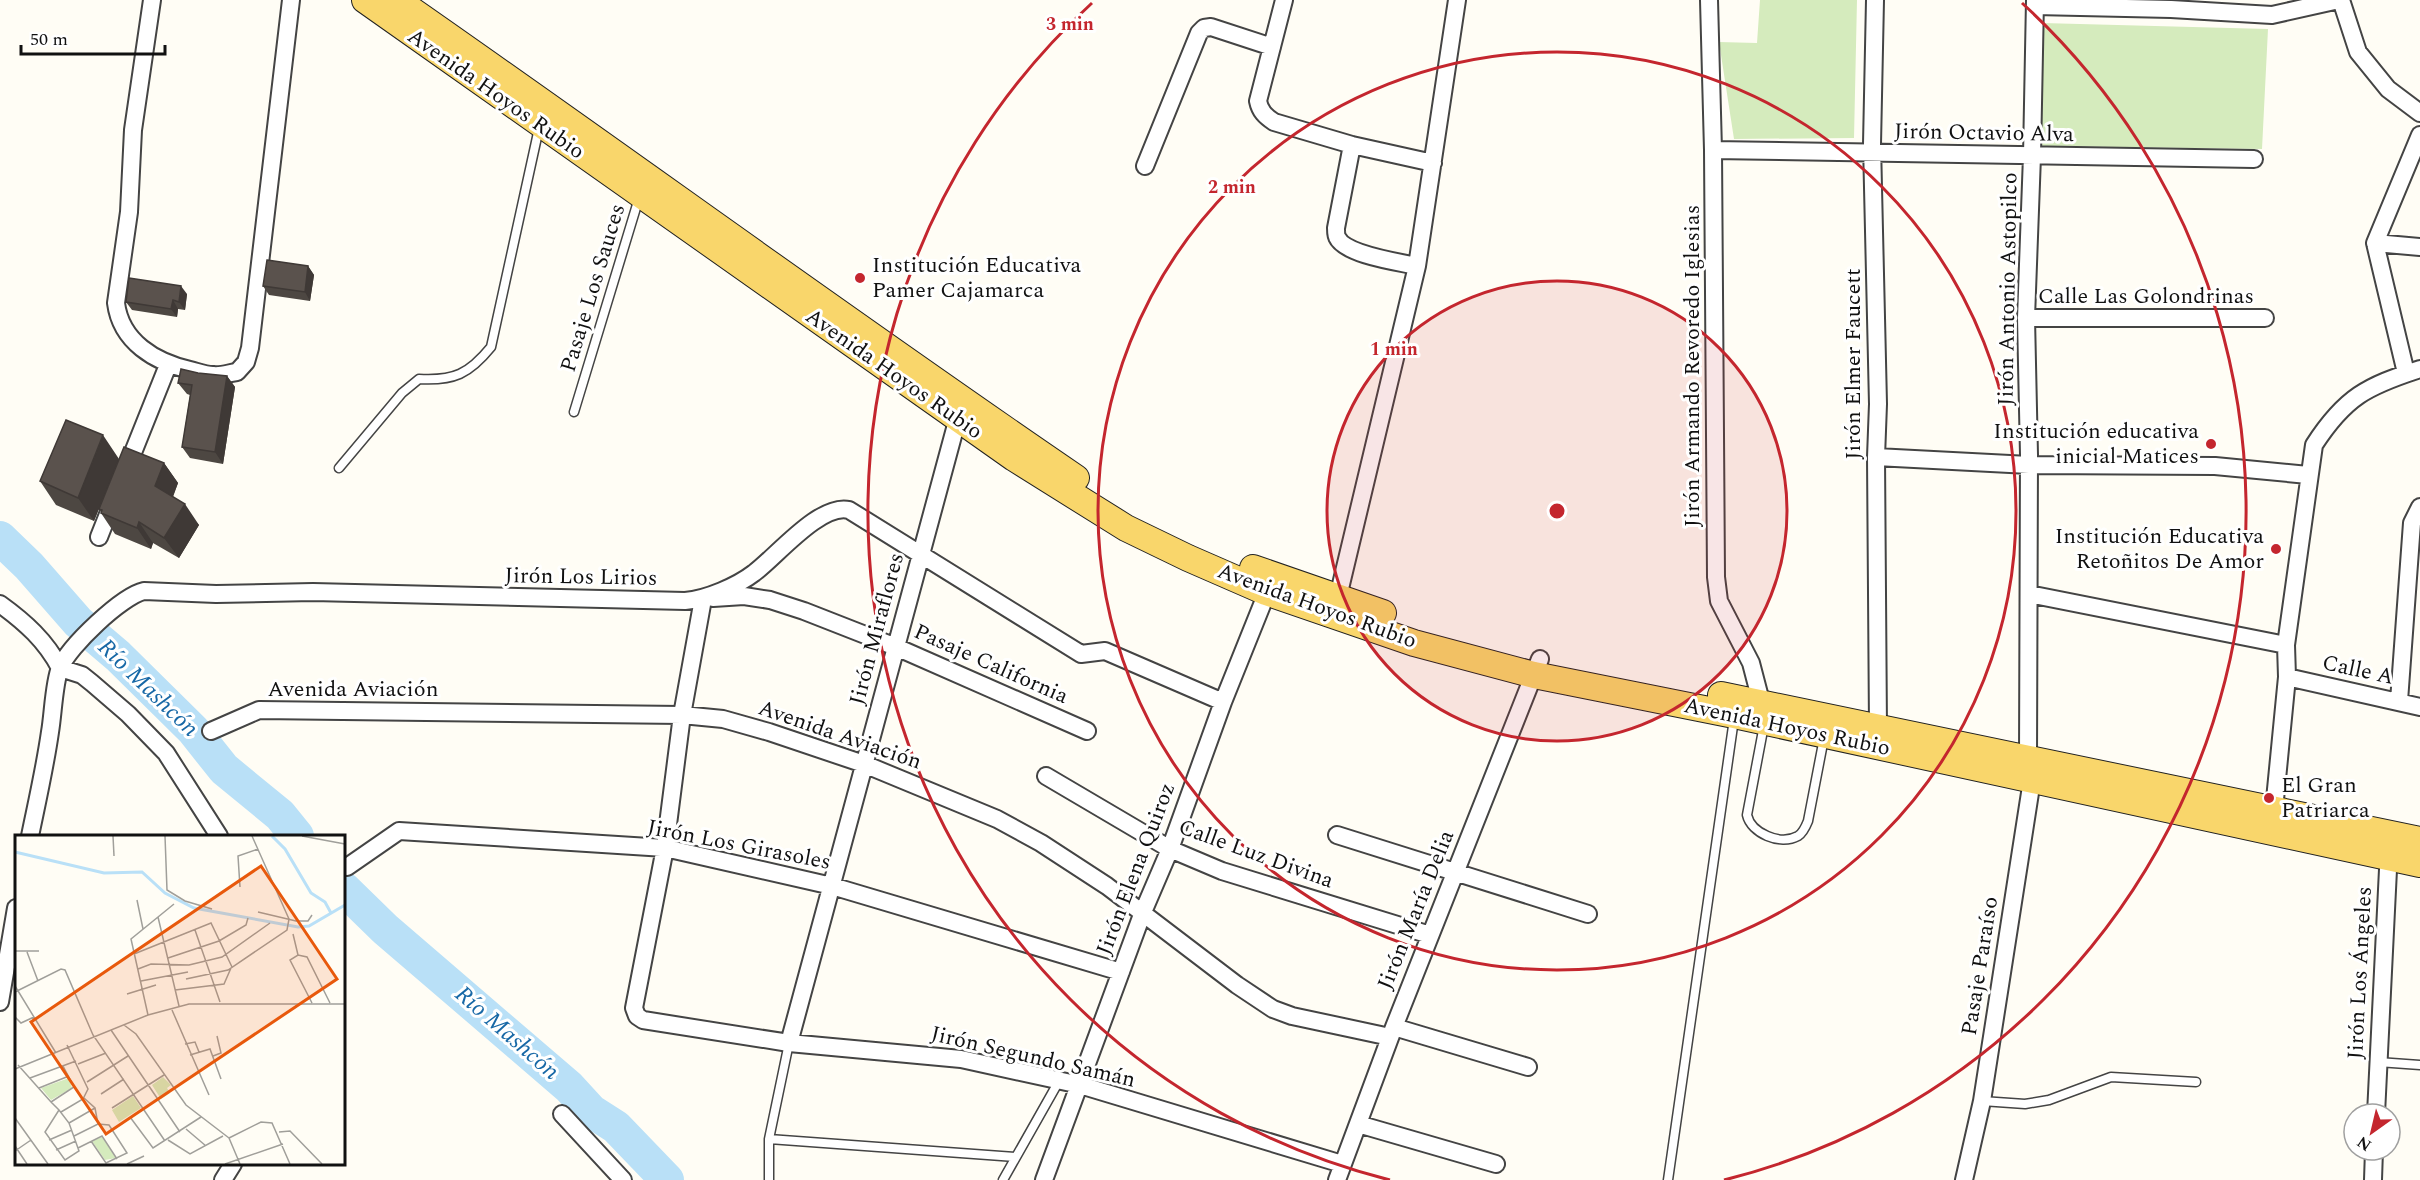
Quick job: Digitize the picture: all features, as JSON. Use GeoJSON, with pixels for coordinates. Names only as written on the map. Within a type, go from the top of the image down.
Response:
{"type":"FeatureCollection","features":[{"type":"Feature","properties":{"kind":"main road","name":"Avenida Hoyos Rubio"},"geometry":{"type":"LineString","coordinates":[[364,0],[542,114],[643,185],[960,409],[1014,458],[1126,528],[1188,558],[1270,584],[1414,643],[1764,713],[1878,728],[2271,833],[2389,845],[2420,840]]}},
{"type":"Feature","properties":{"kind":"main road","name":"Avenida Hoyos Rubio"},"geometry":{"type":"LineString","coordinates":[[397,0],[542,114]]}},
{"type":"Feature","properties":{"kind":"main road","name":"Avenida Hoyos Rubio"},"geometry":{"type":"LineString","coordinates":[[1270,584],[1338,597],[1537,667],[1734,715],[1764,713],[1824,735],[2274,808],[2389,845],[2420,864]]}},
{"type":"Feature","properties":{"kind":"street"},"geometry":{"type":"LineString","coordinates":[[152,0],[134,130],[129,212],[116,303],[117,314],[130,339],[144,351],[168,365],[214,375],[237,372],[246,362],[250,348],[291,0]]}},
{"type":"Feature","properties":{"kind":"street"},"geometry":{"type":"LineString","coordinates":[[1284,0],[1258,101],[1266,117],[1274,122],[1352,145],[1432,163]]}},
{"type":"Feature","properties":{"kind":"street"},"geometry":{"type":"LineString","coordinates":[[1338,597],[1417,266],[1457,0]]}},
{"type":"Feature","properties":{"kind":"street","name":"Jirón Armando Revoredo Iglesias"},"geometry":{"type":"LineString","coordinates":[[1709,0],[1713,150],[1716,577],[1719,601],[1751,663],[1764,713]]}},
{"type":"Feature","properties":{"kind":"street","name":"Jirón Elmer Faucett"},"geometry":{"type":"LineString","coordinates":[[1875,0],[1873,154],[1878,405],[1876,457],[1878,728]]}},
{"type":"Feature","properties":{"kind":"street"},"geometry":{"type":"LineString","coordinates":[[2035,3],[2170,4],[2272,15],[2340,0],[2358,52],[2388,89],[2420,113]]}},
{"type":"Feature","properties":{"kind":"street","name":"Jirón Antonio Astopilco"},"geometry":{"type":"LineString","coordinates":[[2030,770],[2026,318],[2035,3]]}},
{"type":"Feature","properties":{"kind":"street"},"geometry":{"type":"LineString","coordinates":[[1144,166],[1199,33],[1204,28],[1211,27],[1272,46]]}},
{"type":"Feature","properties":{"kind":"street"},"geometry":{"type":"LineString","coordinates":[[2271,833],[2287,677],[2286,645],[2314,445],[2331,418],[2352,399],[2381,381],[2413,371],[2376,243],[2420,135]]}},
{"type":"Feature","properties":{"kind":"street"},"geometry":{"type":"LineString","coordinates":[[1352,145],[1336,228],[1337,237],[1342,244],[1355,251],[1417,266]]}},
{"type":"Feature","properties":{"kind":"street","name":"Jirón Octavio Alva"},"geometry":{"type":"LineString","coordinates":[[1713,150],[2254,159]]}},
{"type":"Feature","properties":{"kind":"street"},"geometry":{"type":"LineString","coordinates":[[2376,243],[2420,247]]}},
{"type":"Feature","properties":{"kind":"street","name":"Calle Las Golondrinas"},"geometry":{"type":"LineString","coordinates":[[2026,318],[2265,318]]}},
{"type":"Feature","properties":{"kind":"street"},"geometry":{"type":"LineString","coordinates":[[99,537],[168,365]]}},
{"type":"Feature","properties":{"kind":"street","name":"Jirón Miraflores"},"geometry":{"type":"LineString","coordinates":[[789,1043],[960,409]]}},
{"type":"Feature","properties":{"kind":"street"},"geometry":{"type":"LineString","coordinates":[[1876,457],[2029,465],[2215,466],[2308,476]]}},
{"type":"Feature","properties":{"kind":"street"},"geometry":{"type":"LineString","coordinates":[[2399,701],[2413,599],[2412,523],[2420,507]]}},
{"type":"Feature","properties":{"kind":"street","name":"Jirón Los Lirios"},"geometry":{"type":"LineString","coordinates":[[30,835],[48,748],[60,668],[73,649],[107,614],[128,597],[144,591],[216,594],[313,592],[650,602],[703,599],[753,574],[794,536],[837,509],[849,510],[1081,654],[1105,651],[1223,702]]}},
{"type":"Feature","properties":{"kind":"street","name":"Jirón Elena Quiroz"},"geometry":{"type":"LineString","coordinates":[[1044,1180],[1143,912],[1170,849],[1223,702],[1270,584]]}},
{"type":"Feature","properties":{"kind":"street"},"geometry":{"type":"LineString","coordinates":[[2029,594],[2286,645]]}},
{"type":"Feature","properties":{"kind":"street","name":"Pasaje California"},"geometry":{"type":"LineString","coordinates":[[703,599],[744,596],[770,600],[896,647],[1087,731]]}},
{"type":"Feature","properties":{"kind":"street"},"geometry":{"type":"LineString","coordinates":[[665,849],[682,715],[703,599]]}},
{"type":"Feature","properties":{"kind":"street"},"geometry":{"type":"LineString","coordinates":[[0,604],[19,618],[49,648],[60,668],[82,675],[93,682],[166,753],[218,835]]}},
{"type":"Feature","properties":{"kind":"street","name":"Jirón María Delia"},"geometry":{"type":"LineString","coordinates":[[1339,1172],[1537,667]]}},
{"type":"Feature","properties":{"kind":"street","name":"Calle A"},"geometry":{"type":"LineString","coordinates":[[2287,677],[2420,706]]}},
{"type":"Feature","properties":{"kind":"street","name":"Avenida Aviación"},"geometry":{"type":"LineString","coordinates":[[211,731],[259,710],[682,715],[723,719],[864,764],[997,819],[1041,843],[1107,886],[1237,985],[1282,1014],[1392,1032],[1528,1067]]}},
{"type":"Feature","properties":{"kind":"street","name":"Pasaje Paraíso"},"geometry":{"type":"LineString","coordinates":[[1964,1180],[1982,1101],[2030,770]]}},
{"type":"Feature","properties":{"kind":"street","name":"Calle Luz Divina"},"geometry":{"type":"LineString","coordinates":[[1046,776],[1170,849],[1258,883],[1430,935]]}},
{"type":"Feature","properties":{"kind":"street","name":"Jirón Los Girasoles"},"geometry":{"type":"LineString","coordinates":[[346,867],[399,831],[665,849],[832,886],[1121,972]]}},
{"type":"Feature","properties":{"kind":"street"},"geometry":{"type":"LineString","coordinates":[[1337,835],[1588,914]]}},
{"type":"Feature","properties":{"kind":"street","name":"Jirón Los Ángeles"},"geometry":{"type":"LineString","coordinates":[[2376,1102],[2389,845]]}},
{"type":"Feature","properties":{"kind":"street","name":"Jirón Segundo Samán"},"geometry":{"type":"LineString","coordinates":[[665,849],[634,1008],[637,1016],[644,1020],[789,1043],[961,1059],[1080,1085],[1339,1172]]}},
{"type":"Feature","properties":{"kind":"street"},"geometry":{"type":"LineString","coordinates":[[0,1002],[15,914]]}},
{"type":"Feature","properties":{"kind":"street"},"geometry":{"type":"LineString","coordinates":[[562,1114],[623,1180]]}},
{"type":"Feature","properties":{"kind":"street"},"geometry":{"type":"LineString","coordinates":[[1358,1124],[1496,1164]]}},
{"type":"Feature","properties":{"kind":"street"},"geometry":{"type":"LineString","coordinates":[[2373,1180],[2374,1162]]}},
{"type":"Feature","properties":{"kind":"street"},"geometry":{"type":"LineString","coordinates":[[223,1180],[232,1165]]}},
{"type":"Feature","properties":{"kind":"lane"},"geometry":{"type":"LineString","coordinates":[[339,468],[402,393],[419,379],[442,380],[464,374],[478,363],[491,347],[542,114]]}},
{"type":"Feature","properties":{"kind":"lane","name":"Pasaje Los Sauces"},"geometry":{"type":"LineString","coordinates":[[574,411],[643,185]]}},
{"type":"Feature","properties":{"kind":"lane"},"geometry":{"type":"LineString","coordinates":[[1764,713],[1747,815],[1754,830],[1761,834],[1791,838],[1798,836],[1804,830],[1808,821],[1824,735]]}},
{"type":"Feature","properties":{"kind":"lane"},"geometry":{"type":"LineString","coordinates":[[1668,1180],[1734,715]]}},
{"type":"Feature","properties":{"kind":"lane"},"geometry":{"type":"LineString","coordinates":[[769,1180],[769,1139],[789,1043]]}},
{"type":"Feature","properties":{"kind":"lane"},"geometry":{"type":"LineString","coordinates":[[2378,1062],[2420,1065]]}},
{"type":"Feature","properties":{"kind":"lane"},"geometry":{"type":"LineString","coordinates":[[1982,1101],[2025,1104],[2049,1100],[2111,1077],[2196,1082]]}},
{"type":"Feature","properties":{"kind":"lane"},"geometry":{"type":"LineString","coordinates":[[1003,1180],[1059,1081]]}},
{"type":"Feature","properties":{"kind":"lane"},"geometry":{"type":"LineString","coordinates":[[769,1139],[1015,1157]]}},
{"type":"Feature","properties":{"kind":"green space"},"geometry":{"type":"Polygon","coordinates":[[[1760,0],[1857,0],[1854,138],[1734,139],[1719,42],[1757,43],[1760,0]]]}},
{"type":"Feature","properties":{"kind":"green space"},"geometry":{"type":"Polygon","coordinates":[[[2042,23],[2268,29],[2262,149],[2040,146],[2042,23]]]}},
{"type":"Feature","properties":{"kind":"building"},"geometry":{"type":"Polygon","coordinates":[[[267,260],[308,266],[305,292],[263,286],[267,260]]]}},
{"type":"Feature","properties":{"kind":"building"},"geometry":{"type":"Polygon","coordinates":[[[129,278],[181,286],[179,302],[173,300],[171,309],[126,302],[129,278]]]}},
{"type":"Feature","properties":{"kind":"building"},"geometry":{"type":"Polygon","coordinates":[[[181,369],[227,376],[215,452],[182,447],[192,385],[178,383],[181,369]]]}},
{"type":"Feature","properties":{"kind":"building"},"geometry":{"type":"Polygon","coordinates":[[[66,420],[103,435],[78,498],[40,481],[66,420]]]}},
{"type":"Feature","properties":{"kind":"building"},"geometry":{"type":"Polygon","coordinates":[[[124,447],[164,463],[155,486],[185,504],[164,538],[139,522],[137,528],[101,513],[102,510],[99,509],[124,447]]]}},
{"type":"Feature","properties":{"kind":"waterway","name":"Río Mashcón"},"geometry":{"type":"LineString","coordinates":[[0,538],[29,566],[78,622],[118,656],[193,730],[224,769],[280,815],[296,835]]}},
{"type":"Feature","properties":{"kind":"waterway","name":"Río Mashcón"},"geometry":{"type":"LineString","coordinates":[[345,890],[385,929],[569,1087],[591,1111],[616,1127],[667,1180]]}},
{"type":"Feature","properties":{"kind":"place","name":"Institución Educativa Pamer Cajamarca"},"geometry":{"type":"Point","coordinates":[860,278]}},
{"type":"Feature","properties":{"kind":"place","name":"Institución educativa inicial Matices"},"geometry":{"type":"Point","coordinates":[2211,444]}},
{"type":"Feature","properties":{"kind":"place","name":"Institución Educativa Retoñitos De Amor"},"geometry":{"type":"Point","coordinates":[2276,549]}},
{"type":"Feature","properties":{"kind":"place","name":"El Gran Patriarca"},"geometry":{"type":"Point","coordinates":[2269,798]}}]}
